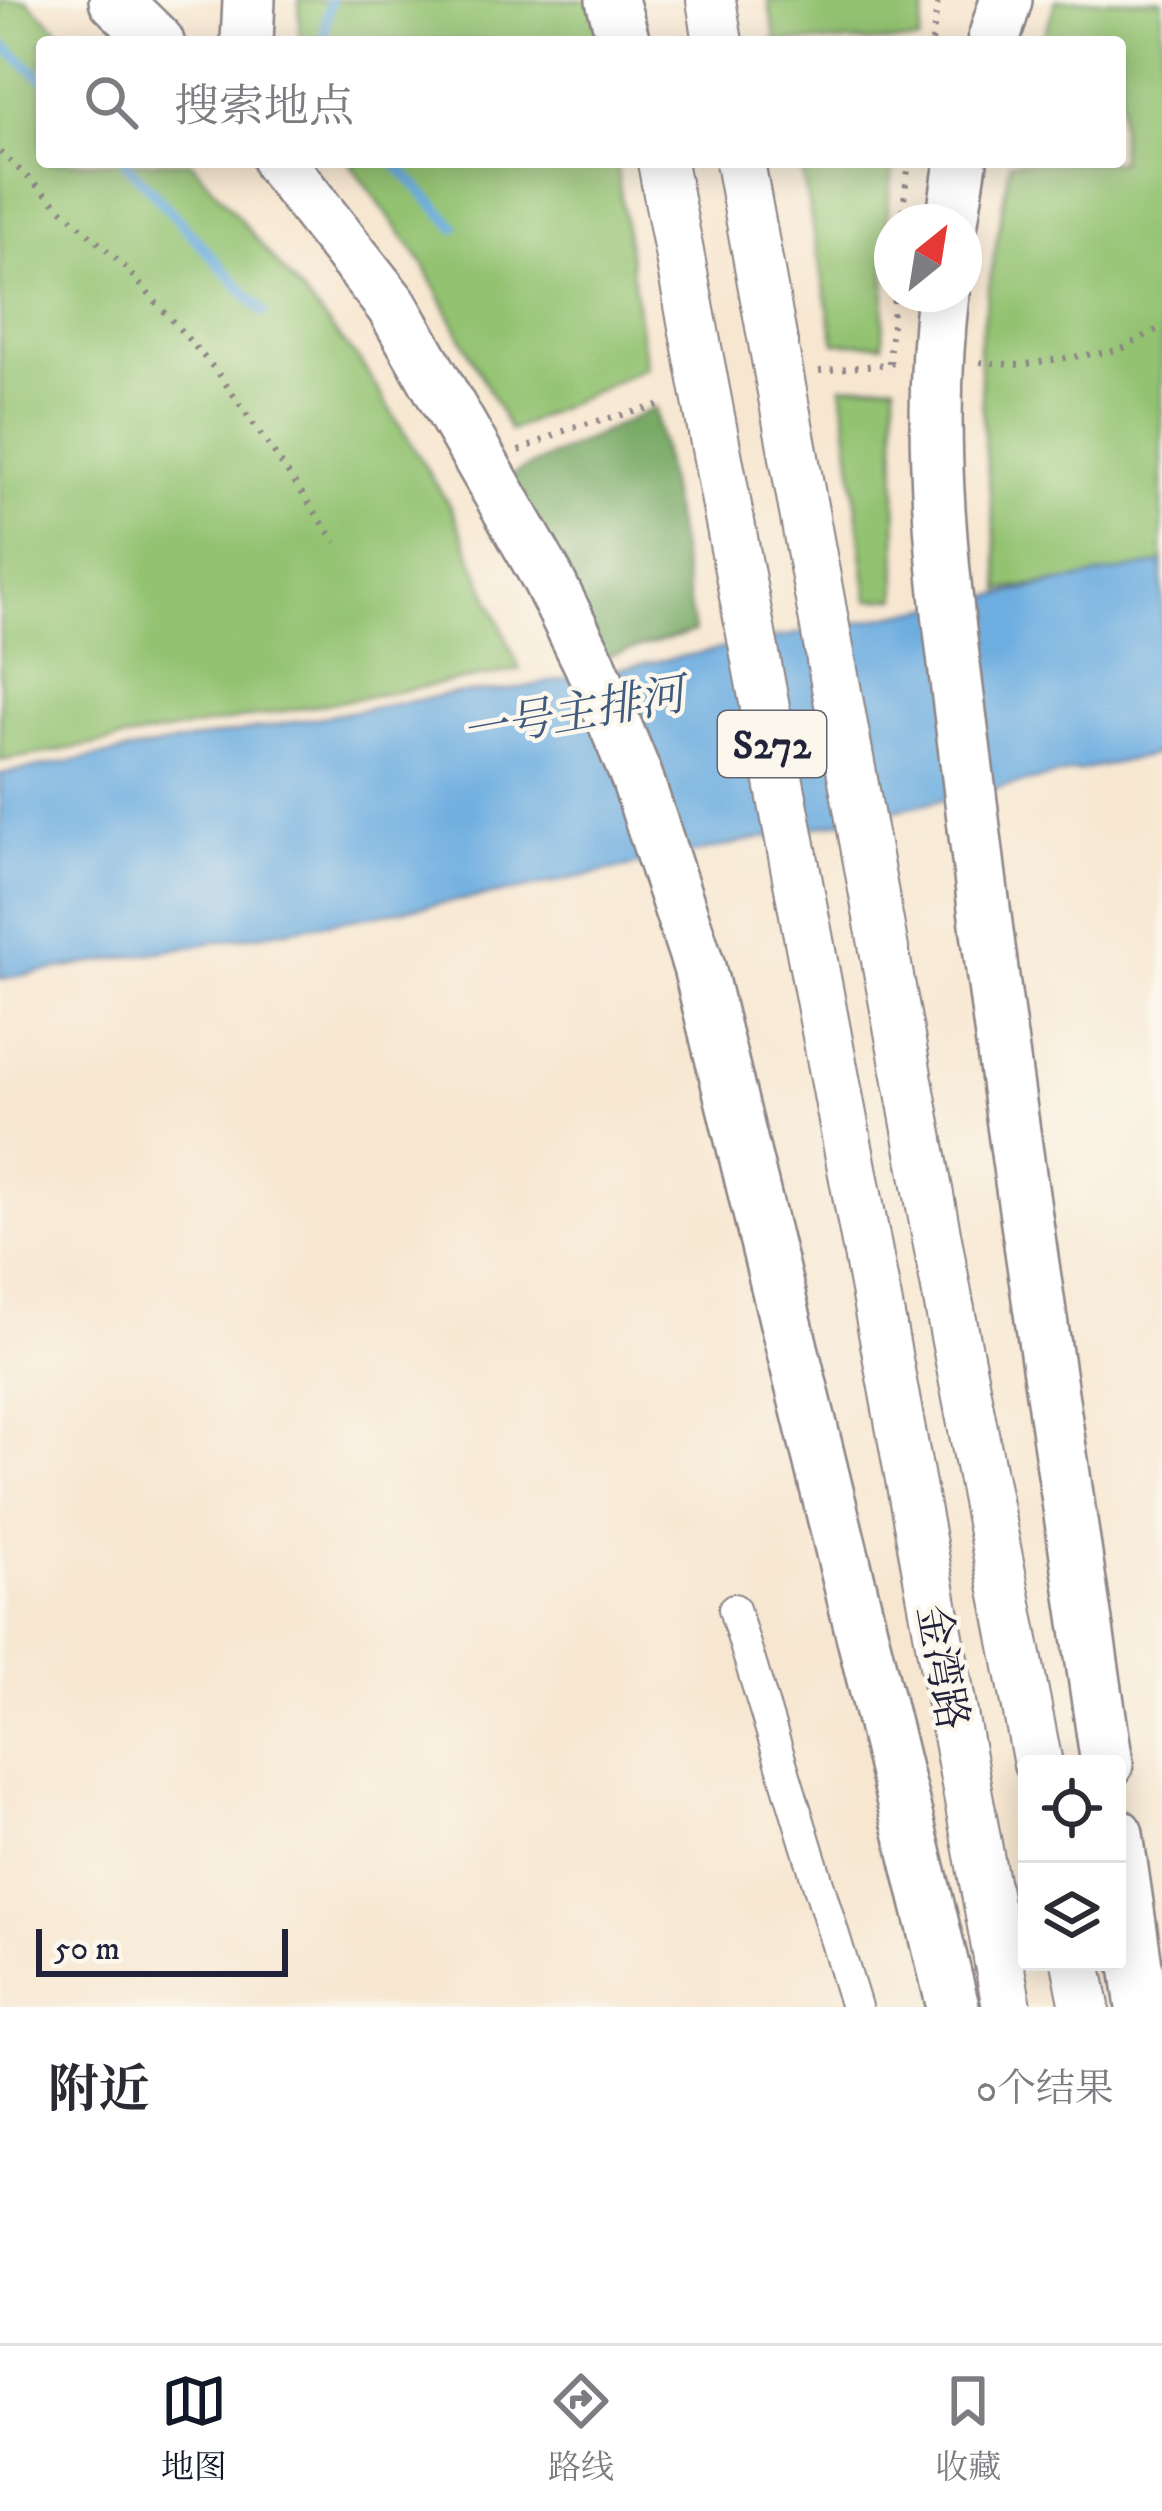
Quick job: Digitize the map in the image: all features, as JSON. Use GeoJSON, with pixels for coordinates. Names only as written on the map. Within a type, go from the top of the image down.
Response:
{"type":"FeatureCollection","features":[{"type":"Feature","properties":{"kind":"highway"},"geometry":{"type":"LineString","coordinates":[[116,0],[152,36]]}},
{"type":"Feature","properties":{"kind":"highway"},"geometry":{"type":"LineString","coordinates":[[247,36],[249,0]]}},
{"type":"Feature","properties":{"kind":"highway"},"geometry":{"type":"LineString","coordinates":[[612,0],[622,36]]}},
{"type":"Feature","properties":{"kind":"highway"},"geometry":{"type":"LineString","coordinates":[[985,0],[991,36]]}},
{"type":"Feature","properties":{"kind":"highway"},"geometry":{"type":"LineString","coordinates":[[994,36],[1006,0]]}},
{"type":"Feature","properties":{"kind":"highway"},"geometry":{"type":"LineString","coordinates":[[284,168],[392,306],[546,575],[590,664],[637,778],[699,968],[952,2007]]}},
{"type":"Feature","properties":{"kind":"highway"},"geometry":{"type":"LineString","coordinates":[[955,204],[960,168]]}},
{"type":"Feature","properties":{"kind":"highway"},"geometry":{"type":"LineString","coordinates":[[935,312],[912,362],[940,543],[986,922],[1106,1755]]}},
{"type":"Feature","properties":{"kind":"highway"},"geometry":{"type":"LineString","coordinates":[[1121,1863],[1142,2007]]}},
{"type":"Feature","properties":{"kind":"main road"},"geometry":{"type":"LineString","coordinates":[[631,0],[638,36]]}},
{"type":"Feature","properties":{"kind":"main road"},"geometry":{"type":"LineString","coordinates":[[711,0],[717,36]]}},
{"type":"Feature","properties":{"kind":"main road","name":"金湾路"},"geometry":{"type":"LineString","coordinates":[[741,168],[1035,1755]]}},
{"type":"Feature","properties":{"kind":"main road","name":"金湾路"},"geometry":{"type":"LineString","coordinates":[[662,171],[1007,2007]]}},
{"type":"Feature","properties":{"kind":"main road"},"geometry":{"type":"LineString","coordinates":[[1078,1971],[1085,2007]]}},
{"type":"Feature","properties":{"kind":"street"},"geometry":{"type":"LineString","coordinates":[[734,1609],[856,2007]]}},
{"type":"Feature","properties":{"kind":"path"},"geometry":{"type":"LineString","coordinates":[[933,36],[938,0]]}},
{"type":"Feature","properties":{"kind":"path"},"geometry":{"type":"LineString","coordinates":[[0,152],[124,266],[218,373],[336,542]]}},
{"type":"Feature","properties":{"kind":"path"},"geometry":{"type":"LineString","coordinates":[[903,204],[908,168]]}},
{"type":"Feature","properties":{"kind":"path"},"geometry":{"type":"LineString","coordinates":[[899,312],[912,362],[1020,365],[1120,350],[1162,327]]}},
{"type":"Feature","properties":{"kind":"path"},"geometry":{"type":"LineString","coordinates":[[861,365],[878,364]]}},
{"type":"Feature","properties":{"kind":"path"},"geometry":{"type":"LineString","coordinates":[[518,452],[541,441]]}},
{"type":"Feature","properties":{"kind":"green space"},"geometry":{"type":"Polygon","coordinates":[[[0,0],[26,0],[65,36],[36,36],[36,168],[196,168],[361,363],[451,508],[520,670],[0,761],[0,0]]]}},
{"type":"Feature","properties":{"kind":"green space"},"geometry":{"type":"Polygon","coordinates":[[[299,0],[592,0],[597,36],[300,36],[299,0]]]}},
{"type":"Feature","properties":{"kind":"green space"},"geometry":{"type":"Polygon","coordinates":[[[768,0],[926,0],[920,36],[775,36],[768,0]]]}},
{"type":"Feature","properties":{"kind":"green space"},"geometry":{"type":"Polygon","coordinates":[[[1056,0],[1162,0],[1162,569],[1001,590],[979,346],[1009,168],[1126,168],[1126,36],[1044,36],[1056,0]]]}},
{"type":"Feature","properties":{"kind":"green space"},"geometry":{"type":"Polygon","coordinates":[[[353,168],[617,168],[646,367],[510,431],[422,262],[353,168]]]}},
{"type":"Feature","properties":{"kind":"green space"},"geometry":{"type":"Polygon","coordinates":[[[801,168],[893,168],[888,204],[874,204],[874,312],[884,312],[883,344],[835,343],[801,168]]]}},
{"type":"Feature","properties":{"kind":"green space"},"geometry":{"type":"Polygon","coordinates":[[[895,383],[897,598],[868,600],[842,386],[895,383]]]}},
{"type":"Feature","properties":{"kind":"green space"},"geometry":{"type":"Polygon","coordinates":[[[655,408],[694,632],[601,658],[507,477],[655,408]]]}},
{"type":"Feature","properties":{"kind":"water","name":"一号主排河"},"geometry":{"type":"Polygon","coordinates":[[[1162,563],[1162,753],[514,891],[0,979],[0,774],[452,694],[510,690],[1162,563]]]}},
{"type":"Feature","properties":{"kind":"waterway"},"geometry":{"type":"LineString","coordinates":[[324,36],[330,0]]}},
{"type":"Feature","properties":{"kind":"waterway"},"geometry":{"type":"LineString","coordinates":[[0,42],[36,73]]}},
{"type":"Feature","properties":{"kind":"waterway"},"geometry":{"type":"LineString","coordinates":[[131,168],[263,312]]}},
{"type":"Feature","properties":{"kind":"waterway"},"geometry":{"type":"LineString","coordinates":[[400,168],[455,227]]}}]}
